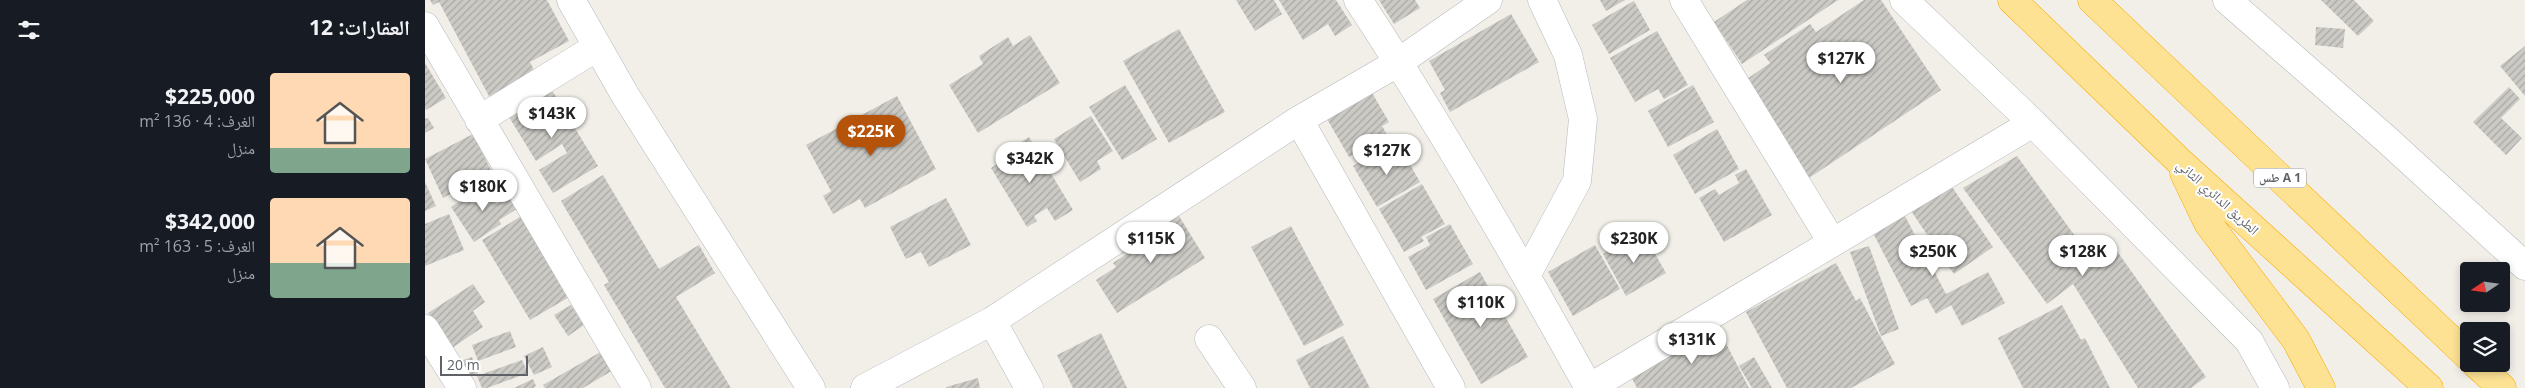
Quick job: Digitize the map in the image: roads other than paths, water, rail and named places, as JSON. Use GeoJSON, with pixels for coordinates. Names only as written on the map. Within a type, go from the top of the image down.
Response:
{"type":"FeatureCollection","features":[{"type":"Feature","properties":{"kind":"highway","name":"الطريق الدائري الثاني"},"geometry":{"type":"LineString","coordinates":[[2012,0],[2178,160],[2429,388]]}},
{"type":"Feature","properties":{"kind":"highway","name":"طس A 1"},"geometry":{"type":"LineString","coordinates":[[2092,0],[2460,348]]}},
{"type":"Feature","properties":{"kind":"highway"},"geometry":{"type":"LineString","coordinates":[[2178,160],[2208,222],[2296,340],[2321,388]]}},
{"type":"Feature","properties":{"kind":"highway"},"geometry":{"type":"LineString","coordinates":[[2485,372],[2502,388]]}},
{"type":"Feature","properties":{"kind":"street"},"geometry":{"type":"LineString","coordinates":[[571,0],[630,104],[811,388]]}},
{"type":"Feature","properties":{"kind":"street"},"geometry":{"type":"LineString","coordinates":[[1358,0],[1399,62],[1527,274],[1589,388],[2033,124]]}},
{"type":"Feature","properties":{"kind":"street"},"geometry":{"type":"LineString","coordinates":[[865,388],[992,321],[1299,120],[1399,62],[1489,0]]}},
{"type":"Feature","properties":{"kind":"street"},"geometry":{"type":"LineString","coordinates":[[1527,274],[1577,181],[1583,119],[1568,55],[1542,0]]}},
{"type":"Feature","properties":{"kind":"street"},"geometry":{"type":"LineString","coordinates":[[1684,0],[1832,242]]}},
{"type":"Feature","properties":{"kind":"street"},"geometry":{"type":"LineString","coordinates":[[1904,0],[2033,124],[2249,341],[2275,388]]}},
{"type":"Feature","properties":{"kind":"street"},"geometry":{"type":"LineString","coordinates":[[2227,0],[2385,138],[2525,266]]}},
{"type":"Feature","properties":{"kind":"street"},"geometry":{"type":"LineString","coordinates":[[425,26],[637,388]]}},
{"type":"Feature","properties":{"kind":"street"},"geometry":{"type":"LineString","coordinates":[[479,120],[597,47]]}},
{"type":"Feature","properties":{"kind":"street"},"geometry":{"type":"LineString","coordinates":[[1299,120],[1451,388]]}},
{"type":"Feature","properties":{"kind":"street"},"geometry":{"type":"LineString","coordinates":[[992,321],[1029,388]]}},
{"type":"Feature","properties":{"kind":"street"},"geometry":{"type":"LineString","coordinates":[[425,328],[462,388]]}},
{"type":"Feature","properties":{"kind":"street"},"geometry":{"type":"LineString","coordinates":[[1209,339],[1242,388]]}}]}
